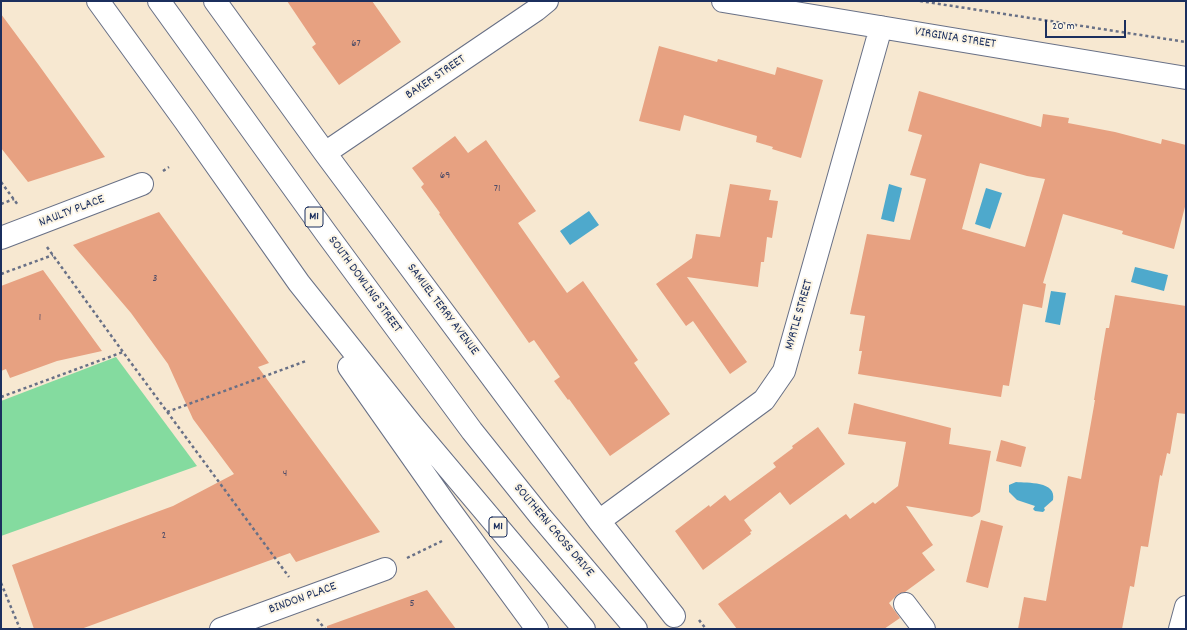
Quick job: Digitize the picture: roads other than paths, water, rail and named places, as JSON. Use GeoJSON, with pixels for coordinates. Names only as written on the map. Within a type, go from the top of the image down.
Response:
{"type":"FeatureCollection","features":[{"type":"Feature","properties":{"kind":"main road","name":"M1"},"geometry":{"type":"LineString","coordinates":[[98,1],[186,121],[299,283],[412,425],[584,629]]}},
{"type":"Feature","properties":{"kind":"main road","name":"SOUTH DOWLING STREET"},"geometry":{"type":"LineString","coordinates":[[159,1],[326,233],[472,431]]}},
{"type":"Feature","properties":{"kind":"main road","name":"SAMUEL TERRY AVENUE"},"geometry":{"type":"LineString","coordinates":[[215,1],[324,153],[599,521],[674,616]]}},
{"type":"Feature","properties":{"kind":"main road","name":"BAKER STREET"},"geometry":{"type":"LineString","coordinates":[[324,153],[548,1]]}},
{"type":"Feature","properties":{"kind":"main road","name":"VIRGINIA STREET"},"geometry":{"type":"LineString","coordinates":[[723,1],[1186,78]]}},
{"type":"Feature","properties":{"kind":"main road","name":"MYRTLE STREET"},"geometry":{"type":"LineString","coordinates":[[599,521],[764,400],[784,371],[881,27]]}},
{"type":"Feature","properties":{"kind":"main road"},"geometry":{"type":"LineString","coordinates":[[186,121],[326,334],[446,505],[537,629]]}},
{"type":"Feature","properties":{"kind":"main road","name":"NAULTY PLACE"},"geometry":{"type":"LineString","coordinates":[[1,238],[142,184]]}},
{"type":"Feature","properties":{"kind":"main road","name":"SOUTHERN CROSS DRIVE"},"geometry":{"type":"LineString","coordinates":[[472,431],[540,516],[636,629]]}},
{"type":"Feature","properties":{"kind":"main road","name":"BINDON PLACE"},"geometry":{"type":"LineString","coordinates":[[221,629],[385,569]]}},
{"type":"Feature","properties":{"kind":"main road"},"geometry":{"type":"LineString","coordinates":[[905,604],[924,629]]}},
{"type":"Feature","properties":{"kind":"main road"},"geometry":{"type":"LineString","coordinates":[[1180,629],[1186,606]]}},
{"type":"Feature","properties":{"kind":"water"},"geometry":{"type":"Polygon","coordinates":[[[889,184],[902,188],[894,222],[881,219],[889,184]]]}},
{"type":"Feature","properties":{"kind":"water"},"geometry":{"type":"Polygon","coordinates":[[[986,188],[1002,193],[990,229],[975,224],[986,188]]]}},
{"type":"Feature","properties":{"kind":"water"},"geometry":{"type":"Polygon","coordinates":[[[589,211],[599,225],[570,245],[560,231],[589,211]]]}},
{"type":"Feature","properties":{"kind":"water"},"geometry":{"type":"Polygon","coordinates":[[[1135,267],[1168,275],[1164,291],[1131,282],[1135,267]]]}},
{"type":"Feature","properties":{"kind":"water"},"geometry":{"type":"Polygon","coordinates":[[[1051,291],[1066,293],[1060,325],[1045,322],[1051,291]]]}},
{"type":"Feature","properties":{"kind":"water"},"geometry":{"type":"Polygon","coordinates":[[[1016,482],[1034,483],[1046,486],[1053,494],[1053,500],[1044,508],[1045,510],[1043,512],[1035,511],[1033,509],[1035,506],[1017,500],[1009,492],[1009,485],[1016,482]]]}}]}
